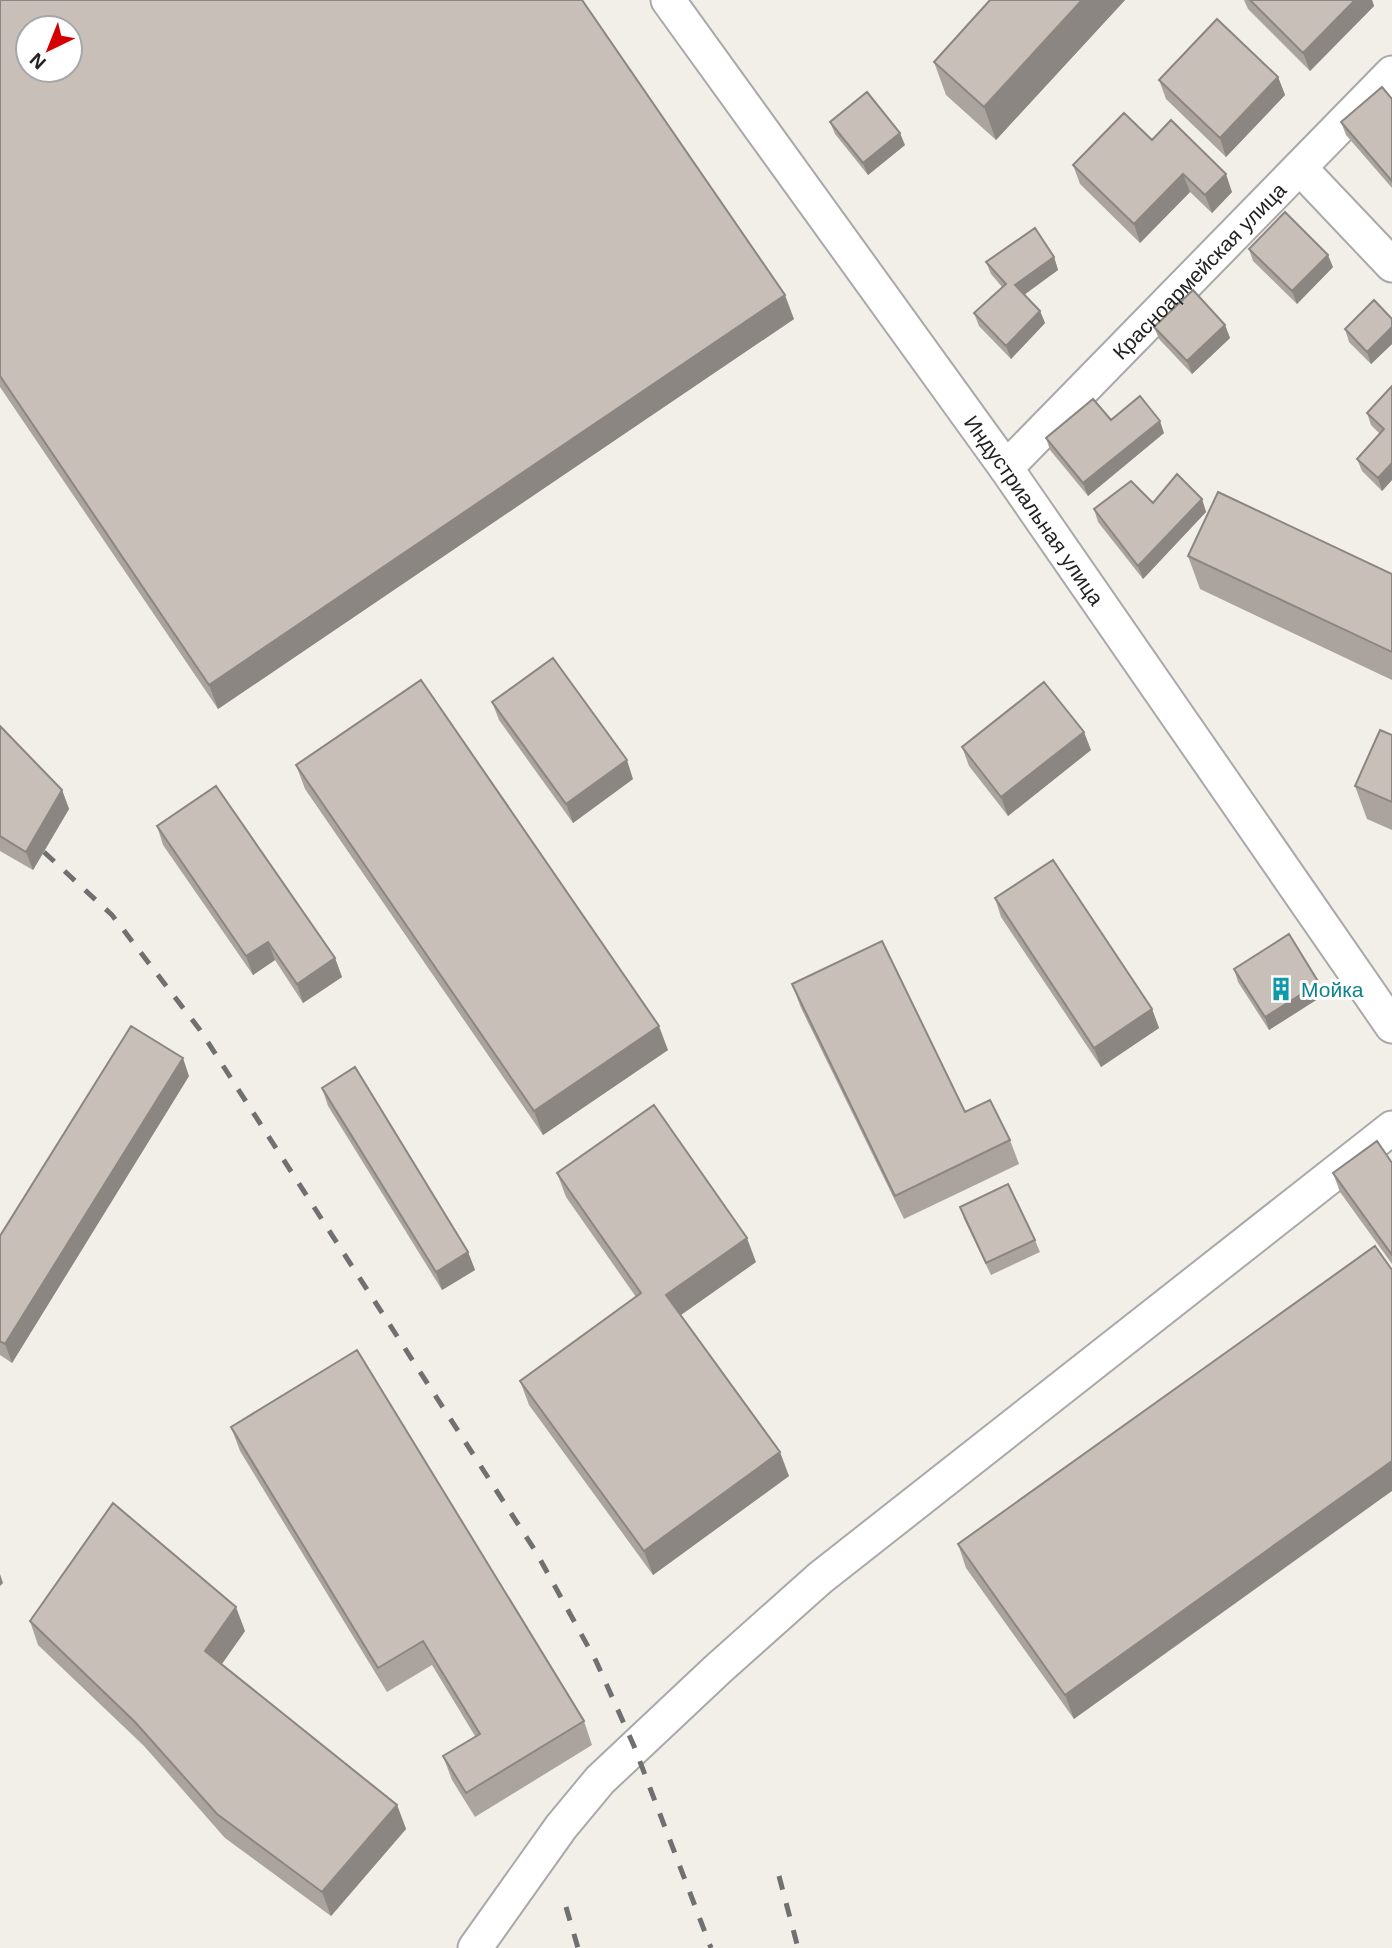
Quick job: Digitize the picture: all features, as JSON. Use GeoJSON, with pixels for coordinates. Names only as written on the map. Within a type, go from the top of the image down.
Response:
{"type":"FeatureCollection","features":[{"type":"Feature","properties":{"kind":"street","name":"Индустриальная улица"},"geometry":{"type":"LineString","coordinates":[[668,0],[1006,468],[1392,1026]]}},
{"type":"Feature","properties":{"kind":"street","name":"Красноармейская улица"},"geometry":{"type":"LineString","coordinates":[[1006,468],[1392,74]]}},
{"type":"Feature","properties":{"kind":"street"},"geometry":{"type":"LineString","coordinates":[[1301,169],[1392,265]]}},
{"type":"Feature","properties":{"kind":"street"},"geometry":{"type":"LineString","coordinates":[[475,1948],[561,1827],[600,1780],[709,1677],[831,1569],[1392,1128]]}},
{"type":"Feature","properties":{"kind":"building"},"geometry":{"type":"Polygon","coordinates":[[[0,0],[582,0],[785,295],[209,685],[0,376],[0,0]]]}},
{"type":"Feature","properties":{"kind":"building"},"geometry":{"type":"Polygon","coordinates":[[[990,0],[1082,0],[984,107],[934,62],[990,0]]]}},
{"type":"Feature","properties":{"kind":"building"},"geometry":{"type":"Polygon","coordinates":[[[1250,0],[1355,0],[1303,53],[1250,0]]]}},
{"type":"Feature","properties":{"kind":"building"},"geometry":{"type":"Polygon","coordinates":[[[1217,19],[1278,77],[1220,138],[1159,80],[1217,19]]]}},
{"type":"Feature","properties":{"kind":"building"},"geometry":{"type":"Polygon","coordinates":[[[1382,87],[1392,99],[1392,181],[1341,122],[1382,87]]]}},
{"type":"Feature","properties":{"kind":"building"},"geometry":{"type":"Polygon","coordinates":[[[867,92],[900,133],[863,163],[830,122],[867,92]]]}},
{"type":"Feature","properties":{"kind":"building"},"geometry":{"type":"Polygon","coordinates":[[[1124,113],[1152,140],[1171,120],[1226,174],[1205,195],[1183,174],[1134,224],[1073,165],[1124,113]]]}},
{"type":"Feature","properties":{"kind":"building"},"geometry":{"type":"Polygon","coordinates":[[[1285,212],[1328,255],[1292,291],[1249,249],[1285,212]]]}},
{"type":"Feature","properties":{"kind":"building"},"geometry":{"type":"Polygon","coordinates":[[[1035,228],[1054,257],[1015,285],[1040,311],[1006,346],[974,313],[1006,284],[986,262],[1035,228]]]}},
{"type":"Feature","properties":{"kind":"building"},"geometry":{"type":"Polygon","coordinates":[[[1193,290],[1225,325],[1187,361],[1154,327],[1193,290]]]}},
{"type":"Feature","properties":{"kind":"building"},"geometry":{"type":"Polygon","coordinates":[[[1374,300],[1392,319],[1392,327],[1367,352],[1345,329],[1374,300]]]}},
{"type":"Feature","properties":{"kind":"building"},"geometry":{"type":"Polygon","coordinates":[[[1392,386],[1392,463],[1378,478],[1357,459],[1384,429],[1367,413],[1392,386]]]}},
{"type":"Feature","properties":{"kind":"building"},"geometry":{"type":"Polygon","coordinates":[[[1140,396],[1160,421],[1083,483],[1046,438],[1093,399],[1111,420],[1140,396]]]}},
{"type":"Feature","properties":{"kind":"building"},"geometry":{"type":"Polygon","coordinates":[[[1177,474],[1202,499],[1138,566],[1094,509],[1131,481],[1153,503],[1177,474]]]}},
{"type":"Feature","properties":{"kind":"building"},"geometry":{"type":"Polygon","coordinates":[[[1218,492],[1392,574],[1392,652],[1188,556],[1218,492]]]}},
{"type":"Feature","properties":{"kind":"building"},"geometry":{"type":"Polygon","coordinates":[[[553,658],[627,760],[566,804],[492,702],[553,658]]]}},
{"type":"Feature","properties":{"kind":"building"},"geometry":{"type":"Polygon","coordinates":[[[421,680],[659,1026],[534,1111],[296,765],[421,680]]]}},
{"type":"Feature","properties":{"kind":"building"},"geometry":{"type":"Polygon","coordinates":[[[1044,682],[1084,732],[1001,797],[962,747],[1044,682]]]}},
{"type":"Feature","properties":{"kind":"building"},"geometry":{"type":"Polygon","coordinates":[[[0,726],[62,790],[26,852],[0,836],[0,726]]]}},
{"type":"Feature","properties":{"kind":"building"},"geometry":{"type":"Polygon","coordinates":[[[1380,730],[1392,735],[1392,802],[1355,786],[1380,730]]]}},
{"type":"Feature","properties":{"kind":"building"},"geometry":{"type":"Polygon","coordinates":[[[216,786],[335,958],[297,984],[268,942],[246,956],[157,826],[216,786]]]}},
{"type":"Feature","properties":{"kind":"building"},"geometry":{"type":"Polygon","coordinates":[[[1053,860],[1152,1009],[1094,1048],[995,898],[1053,860]]]}},
{"type":"Feature","properties":{"kind":"building","name":"Мойка"},"geometry":{"type":"Polygon","coordinates":[[[1289,934],[1319,983],[1265,1017],[1234,969],[1289,934]]]}},
{"type":"Feature","properties":{"kind":"building"},"geometry":{"type":"Polygon","coordinates":[[[882,941],[965,1112],[990,1100],[1010,1140],[895,1196],[792,984],[882,941]]]}},
{"type":"Feature","properties":{"kind":"building"},"geometry":{"type":"Polygon","coordinates":[[[131,1026],[183,1058],[5,1344],[0,1341],[0,1236],[131,1026]]]}},
{"type":"Feature","properties":{"kind":"building"},"geometry":{"type":"Polygon","coordinates":[[[355,1067],[468,1252],[436,1272],[322,1088],[355,1067]]]}},
{"type":"Feature","properties":{"kind":"building"},"geometry":{"type":"Polygon","coordinates":[[[654,1105],[747,1238],[666,1295],[780,1452],[644,1551],[520,1381],[641,1293],[557,1173],[654,1105]]]}},
{"type":"Feature","properties":{"kind":"building"},"geometry":{"type":"Polygon","coordinates":[[[1377,1141],[1392,1163],[1392,1255],[1333,1173],[1377,1141]]]}},
{"type":"Feature","properties":{"kind":"building"},"geometry":{"type":"Polygon","coordinates":[[[1008,1184],[1035,1240],[986,1263],[960,1207],[1008,1184]]]}},
{"type":"Feature","properties":{"kind":"building"},"geometry":{"type":"Polygon","coordinates":[[[1375,1246],[1392,1270],[1392,1461],[1065,1695],[958,1544],[1375,1246]]]}},
{"type":"Feature","properties":{"kind":"building"},"geometry":{"type":"Polygon","coordinates":[[[357,1350],[584,1721],[466,1793],[443,1756],[480,1734],[423,1641],[378,1668],[231,1427],[357,1350]]]}},
{"type":"Feature","properties":{"kind":"building"},"geometry":{"type":"Polygon","coordinates":[[[113,1503],[236,1607],[205,1651],[397,1805],[322,1892],[217,1814],[135,1722],[30,1621],[113,1503]]]}},
{"type":"Feature","properties":{"kind":"railway"},"geometry":{"type":"LineString","coordinates":[[44,852],[112,915],[200,1030],[536,1552],[596,1661],[634,1746],[711,1948]]}},
{"type":"Feature","properties":{"kind":"railway"},"geometry":{"type":"LineString","coordinates":[[779,1876],[798,1948]]}},
{"type":"Feature","properties":{"kind":"railway"},"geometry":{"type":"LineString","coordinates":[[566,1907],[578,1948]]}},
{"type":"Feature","properties":{"kind":"place","name":"Мойка"},"geometry":{"type":"Point","coordinates":[1281,989]}}]}
